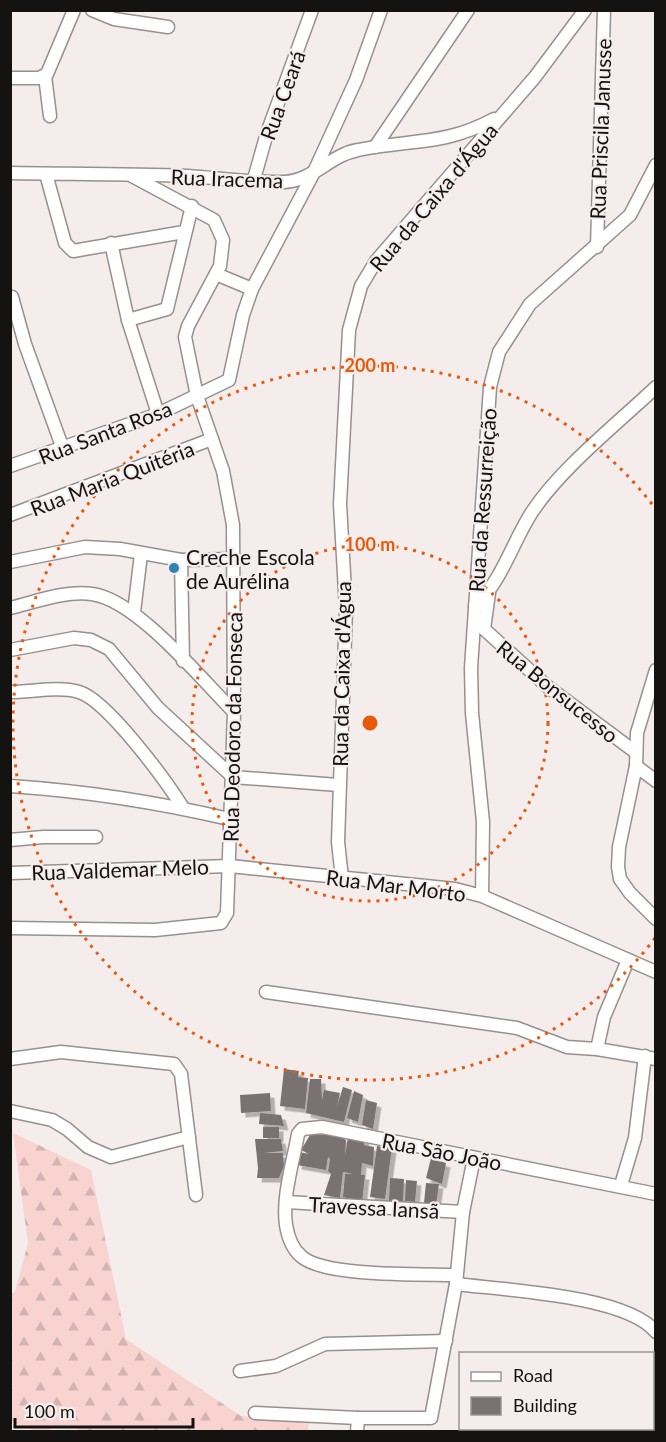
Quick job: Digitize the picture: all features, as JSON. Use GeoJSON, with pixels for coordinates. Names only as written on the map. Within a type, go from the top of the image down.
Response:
{"type":"FeatureCollection","features":[{"type":"Feature","properties":{"kind":"street"},"geometry":{"type":"LineString","coordinates":[[51,116],[45,76],[74,10]]}},
{"type":"Feature","properties":{"kind":"street"},"geometry":{"type":"LineString","coordinates":[[92,10],[114,19],[168,27]]}},
{"type":"Feature","properties":{"kind":"street","name":"Rua Ceará"},"geometry":{"type":"LineString","coordinates":[[254,179],[267,133],[312,10]]}},
{"type":"Feature","properties":{"kind":"street","name":"Rua Santa Rosa"},"geometry":{"type":"LineString","coordinates":[[10,466],[158,414],[229,380],[243,315],[252,289],[313,174],[356,80],[381,10]]}},
{"type":"Feature","properties":{"kind":"street"},"geometry":{"type":"LineString","coordinates":[[375,147],[468,10]]}},
{"type":"Feature","properties":{"kind":"street","name":"Rua da Caixa d'Água"},"geometry":{"type":"LineString","coordinates":[[342,878],[338,842],[338,785],[346,609],[340,504],[349,330],[354,304],[376,261],[535,78],[585,10]]}},
{"type":"Feature","properties":{"kind":"street","name":"Rua Priscila Janusse"},"geometry":{"type":"LineString","coordinates":[[597,247],[604,10]]}},
{"type":"Feature","properties":{"kind":"street"},"geometry":{"type":"LineString","coordinates":[[10,78],[45,76]]}},
{"type":"Feature","properties":{"kind":"street","name":"Rua Iracema"},"geometry":{"type":"LineString","coordinates":[[10,173],[254,179],[284,182],[313,174],[333,158],[355,150],[418,144],[458,136],[502,114]]}},
{"type":"Feature","properties":{"kind":"street","name":"Rua da Ressurreição"},"geometry":{"type":"LineString","coordinates":[[482,896],[482,804],[472,713],[474,606],[490,387],[499,352],[530,304],[597,247],[630,215],[656,165]]}},
{"type":"Feature","properties":{"kind":"street"},"geometry":{"type":"LineString","coordinates":[[46,174],[69,248],[78,251],[111,243],[184,232]]}},
{"type":"Feature","properties":{"kind":"street","name":"Rua Deodoro da Fonseca"},"geometry":{"type":"LineString","coordinates":[[10,928],[155,930],[221,922],[227,913],[230,866],[229,819],[233,777],[235,559],[229,497],[197,396],[185,337],[188,326],[216,274],[223,254],[220,231],[214,220],[192,206],[132,176]]}},
{"type":"Feature","properties":{"kind":"street"},"geometry":{"type":"LineString","coordinates":[[128,320],[167,309],[176,281],[184,232],[192,206]]}},
{"type":"Feature","properties":{"kind":"street"},"geometry":{"type":"LineString","coordinates":[[111,243],[128,320],[158,414]]}},
{"type":"Feature","properties":{"kind":"street"},"geometry":{"type":"LineString","coordinates":[[216,274],[252,289]]}},
{"type":"Feature","properties":{"kind":"street"},"geometry":{"type":"LineString","coordinates":[[12,297],[28,355],[63,449]]}},
{"type":"Feature","properties":{"kind":"street"},"geometry":{"type":"LineString","coordinates":[[474,606],[489,593],[533,511],[581,458],[656,387]]}},
{"type":"Feature","properties":{"kind":"street","name":"Rua Maria Quitéria"},"geometry":{"type":"LineString","coordinates":[[10,516],[212,439]]}},
{"type":"Feature","properties":{"kind":"street"},"geometry":{"type":"LineString","coordinates":[[10,562],[85,547],[120,549],[181,560],[235,559]]}},
{"type":"Feature","properties":{"kind":"street"},"geometry":{"type":"LineString","coordinates":[[134,612],[141,554]]}},
{"type":"Feature","properties":{"kind":"street"},"geometry":{"type":"LineString","coordinates":[[181,560],[183,661]]}},
{"type":"Feature","properties":{"kind":"street"},"geometry":{"type":"LineString","coordinates":[[10,608],[80,593],[104,597],[134,612],[234,712]]}},
{"type":"Feature","properties":{"kind":"street","name":"Rua Bonsucesso"},"geometry":{"type":"LineString","coordinates":[[489,593],[484,629],[548,687],[634,751]]}},
{"type":"Feature","properties":{"kind":"street"},"geometry":{"type":"LineString","coordinates":[[10,650],[74,638],[91,640],[109,650],[158,708],[233,777],[338,785]]}},
{"type":"Feature","properties":{"kind":"street"},"geometry":{"type":"LineString","coordinates":[[656,670],[637,733],[634,751],[636,766],[619,848],[618,867],[620,879],[630,893],[656,919]]}},
{"type":"Feature","properties":{"kind":"street"},"geometry":{"type":"LineString","coordinates":[[10,692],[69,690],[92,699],[134,742],[183,808]]}},
{"type":"Feature","properties":{"kind":"street"},"geometry":{"type":"LineString","coordinates":[[636,766],[656,780]]}},
{"type":"Feature","properties":{"kind":"street"},"geometry":{"type":"LineString","coordinates":[[10,786],[78,791],[183,808],[229,819]]}},
{"type":"Feature","properties":{"kind":"street"},"geometry":{"type":"LineString","coordinates":[[10,840],[43,837],[96,837]]}},
{"type":"Feature","properties":{"kind":"street","name":"Rua Mar Morto"},"geometry":{"type":"LineString","coordinates":[[230,866],[455,889],[482,896],[656,972]]}},
{"type":"Feature","properties":{"kind":"street","name":"Rua Valdemar Melo"},"geometry":{"type":"LineString","coordinates":[[10,873],[230,866]]}},
{"type":"Feature","properties":{"kind":"street"},"geometry":{"type":"LineString","coordinates":[[597,1049],[604,1017],[628,960]]}},
{"type":"Feature","properties":{"kind":"street"},"geometry":{"type":"LineString","coordinates":[[266,992],[517,1029],[567,1047],[650,1057],[635,1138],[621,1185]]}},
{"type":"Feature","properties":{"kind":"street"},"geometry":{"type":"LineString","coordinates":[[10,1059],[61,1052],[174,1064],[181,1074],[196,1195]]}},
{"type":"Feature","properties":{"kind":"street"},"geometry":{"type":"LineString","coordinates":[[10,1112],[52,1120],[102,1155],[118,1156],[189,1137]]}},
{"type":"Feature","properties":{"kind":"street","name":"Rua São João"},"geometry":{"type":"LineString","coordinates":[[656,1194],[621,1185],[308,1127],[298,1134],[286,1202],[286,1225],[293,1247],[309,1262],[331,1269],[456,1280],[569,1298],[618,1309],[635,1316],[656,1332]]}},
{"type":"Feature","properties":{"kind":"street"},"geometry":{"type":"LineString","coordinates":[[255,1413],[358,1418],[431,1418],[446,1341],[456,1280],[463,1212],[474,1158]]}},
{"type":"Feature","properties":{"kind":"street","name":"Travessa Iansã"},"geometry":{"type":"LineString","coordinates":[[286,1202],[463,1212]]}},
{"type":"Feature","properties":{"kind":"street"},"geometry":{"type":"LineString","coordinates":[[240,1371],[276,1366],[326,1344],[446,1341]]}},
{"type":"Feature","properties":{"kind":"street"},"geometry":{"type":"LineString","coordinates":[[357,1431],[358,1418]]}},
{"type":"Feature","properties":{"kind":"green space"},"geometry":{"type":"Polygon","coordinates":[[[13,1133],[91,1170],[126,1339],[241,1416],[309,1423],[308,1432],[84,1432],[68,1425],[39,1432],[11,1422],[11,1293],[15,1292],[28,1243],[13,1133]]]}},
{"type":"Feature","properties":{"kind":"building"},"geometry":{"type":"Polygon","coordinates":[[[284,1069],[299,1071],[298,1077],[308,1078],[305,1109],[280,1106],[284,1069]]]}},
{"type":"Feature","properties":{"kind":"building"},"geometry":{"type":"Polygon","coordinates":[[[310,1079],[321,1079],[322,1100],[324,1090],[340,1093],[337,1107],[343,1087],[352,1090],[344,1122],[306,1113],[310,1079]]]}},
{"type":"Feature","properties":{"kind":"building"},"geometry":{"type":"Polygon","coordinates":[[[354,1091],[363,1095],[358,1122],[347,1118],[354,1091]]]}},
{"type":"Feature","properties":{"kind":"building"},"geometry":{"type":"Polygon","coordinates":[[[270,1093],[271,1111],[241,1113],[240,1095],[270,1093]]]}},
{"type":"Feature","properties":{"kind":"building"},"geometry":{"type":"Polygon","coordinates":[[[366,1100],[377,1103],[373,1129],[362,1125],[366,1100]]]}},
{"type":"Feature","properties":{"kind":"building"},"geometry":{"type":"Polygon","coordinates":[[[260,1113],[281,1115],[284,1126],[259,1124],[260,1113]]]}},
{"type":"Feature","properties":{"kind":"building"},"geometry":{"type":"Polygon","coordinates":[[[263,1127],[279,1127],[279,1138],[263,1138],[263,1127]]]}},
{"type":"Feature","properties":{"kind":"building"},"geometry":{"type":"Polygon","coordinates":[[[335,1134],[346,1140],[345,1156],[348,1137],[365,1139],[364,1145],[374,1147],[373,1166],[362,1163],[361,1175],[365,1175],[362,1203],[343,1197],[345,1174],[353,1174],[343,1172],[340,1198],[324,1195],[331,1174],[328,1171],[330,1159],[328,1157],[326,1170],[297,1165],[299,1152],[309,1154],[301,1150],[310,1135],[335,1134]]]}},
{"type":"Feature","properties":{"kind":"building"},"geometry":{"type":"Polygon","coordinates":[[[255,1139],[281,1139],[283,1151],[264,1153],[283,1153],[284,1166],[279,1178],[257,1178],[255,1139]]]}},
{"type":"Feature","properties":{"kind":"building"},"geometry":{"type":"Polygon","coordinates":[[[377,1146],[392,1148],[385,1199],[370,1197],[377,1146]]]}},
{"type":"Feature","properties":{"kind":"building"},"geometry":{"type":"Polygon","coordinates":[[[431,1158],[446,1163],[442,1184],[426,1178],[431,1158]]]}},
{"type":"Feature","properties":{"kind":"building"},"geometry":{"type":"Polygon","coordinates":[[[390,1178],[404,1179],[403,1202],[389,1201],[390,1178]]]}},
{"type":"Feature","properties":{"kind":"building"},"geometry":{"type":"Polygon","coordinates":[[[406,1180],[417,1181],[415,1202],[405,1201],[406,1180]]]}},
{"type":"Feature","properties":{"kind":"building"},"geometry":{"type":"Polygon","coordinates":[[[426,1183],[439,1184],[436,1205],[424,1203],[426,1183]]]}},
{"type":"Feature","properties":{"kind":"place","name":"Creche Escola de Aurélina"},"geometry":{"type":"Point","coordinates":[174,568]}}]}
